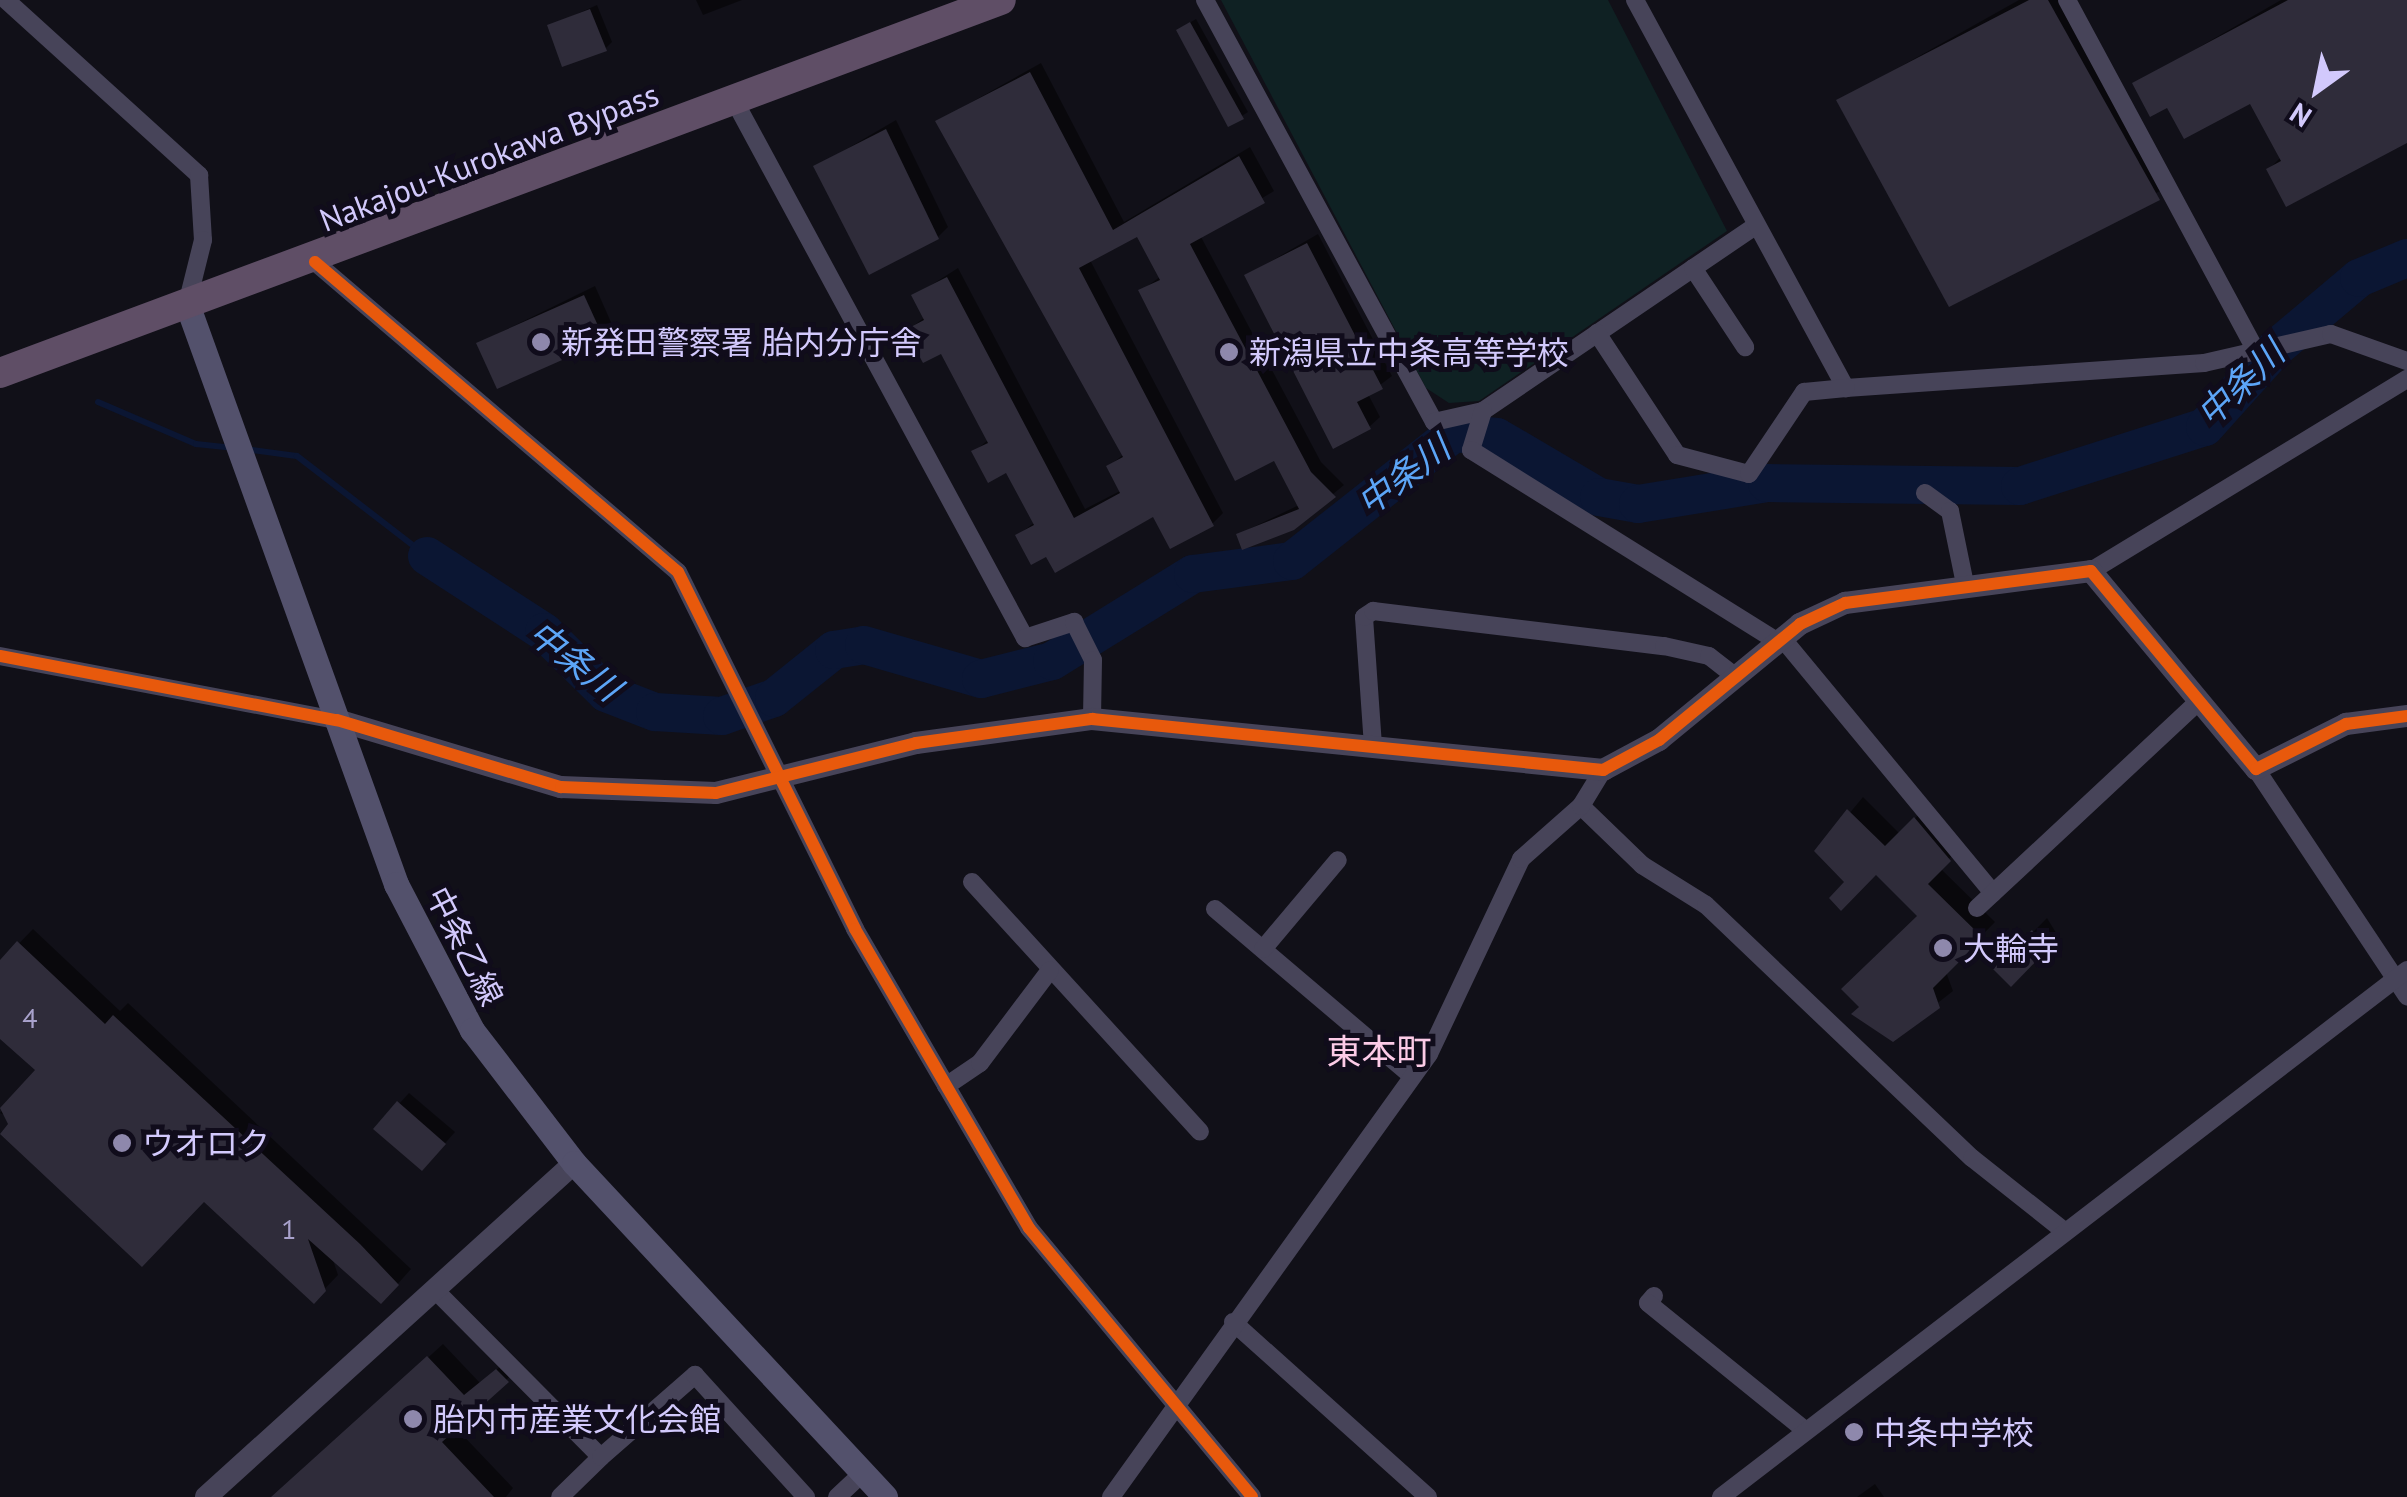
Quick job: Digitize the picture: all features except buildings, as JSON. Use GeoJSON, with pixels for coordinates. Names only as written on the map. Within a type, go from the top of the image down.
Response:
{"type":"FeatureCollection","features":[{"type":"Feature","properties":{"kind":"highway","name":"Nakajou-Kurokawa Bypass"},"geometry":{"type":"LineString","coordinates":[[0,373],[314,262],[1001,0]]}},
{"type":"Feature","properties":{"kind":"main road","name":"中条乙線"},"geometry":{"type":"LineString","coordinates":[[187,304],[337,720],[432,960],[472,1030],[574,1164],[886,1497]]}},
{"type":"Feature","properties":{"kind":"street"},"geometry":{"type":"LineString","coordinates":[[6,0],[199,174],[203,240],[187,304]]}},
{"type":"Feature","properties":{"kind":"street"},"geometry":{"type":"LineString","coordinates":[[1205,0],[1434,422],[1483,410],[1754,226]]}},
{"type":"Feature","properties":{"kind":"street"},"geometry":{"type":"LineString","coordinates":[[1635,0],[1754,226],[1846,388]]}},
{"type":"Feature","properties":{"kind":"street"},"geometry":{"type":"LineString","coordinates":[[2067,0],[2258,354]]}},
{"type":"Feature","properties":{"kind":"street"},"geometry":{"type":"LineString","coordinates":[[734,100],[1025,638],[1074,622],[1093,660],[1092,719]]}},
{"type":"Feature","properties":{"kind":"street"},"geometry":{"type":"LineString","coordinates":[[314,262],[678,572],[784,779],[855,930],[1028,1228],[1172,1408],[1252,1497]]}},
{"type":"Feature","properties":{"kind":"street"},"geometry":{"type":"LineString","coordinates":[[1693,268],[1745,347]]}},
{"type":"Feature","properties":{"kind":"street"},"geometry":{"type":"LineString","coordinates":[[1597,332],[1678,455],[1749,474],[1804,392],[2258,354],[2331,334],[2407,360]]}},
{"type":"Feature","properties":{"kind":"street"},"geometry":{"type":"LineString","coordinates":[[1112,1497],[1233,1322],[1412,1076],[1521,859],[1581,806],[1603,770],[1659,740],[1780,640],[1844,603],[1964,584],[2091,572],[2407,379]]}},
{"type":"Feature","properties":{"kind":"street"},"geometry":{"type":"LineString","coordinates":[[1483,410],[1472,450],[1780,640],[1992,893]]}},
{"type":"Feature","properties":{"kind":"street"},"geometry":{"type":"LineString","coordinates":[[1925,493],[1950,512],[1964,584]]}},
{"type":"Feature","properties":{"kind":"street"},"geometry":{"type":"LineString","coordinates":[[2091,572],[2256,769],[2399,976],[2407,996]]}},
{"type":"Feature","properties":{"kind":"street"},"geometry":{"type":"LineString","coordinates":[[1373,746],[1364,618],[1373,611],[1664,646],[1709,656],[1736,677]]}},
{"type":"Feature","properties":{"kind":"street"},"geometry":{"type":"LineString","coordinates":[[0,656],[337,720],[561,787],[716,793],[916,744],[1092,719],[1603,770]]}},
{"type":"Feature","properties":{"kind":"street"},"geometry":{"type":"LineString","coordinates":[[1977,908],[2199,701]]}},
{"type":"Feature","properties":{"kind":"street"},"geometry":{"type":"LineString","coordinates":[[2256,769],[2346,724],[2407,716]]}},
{"type":"Feature","properties":{"kind":"street"},"geometry":{"type":"LineString","coordinates":[[1581,806],[1642,865],[1706,905],[1972,1158],[2064,1231]]}},
{"type":"Feature","properties":{"kind":"street"},"geometry":{"type":"LineString","coordinates":[[1263,949],[1338,860]]}},
{"type":"Feature","properties":{"kind":"street"},"geometry":{"type":"LineString","coordinates":[[972,882],[1200,1132]]}},
{"type":"Feature","properties":{"kind":"street"},"geometry":{"type":"LineString","coordinates":[[1215,909],[1412,1076]]}},
{"type":"Feature","properties":{"kind":"street"},"geometry":{"type":"LineString","coordinates":[[946,1086],[980,1063],[1050,970]]}},
{"type":"Feature","properties":{"kind":"street"},"geometry":{"type":"LineString","coordinates":[[1721,1497],[2399,976]]}},
{"type":"Feature","properties":{"kind":"street"},"geometry":{"type":"LineString","coordinates":[[206,1497],[574,1164]]}},
{"type":"Feature","properties":{"kind":"street"},"geometry":{"type":"LineString","coordinates":[[435,1290],[600,1458]]}},
{"type":"Feature","properties":{"kind":"street"},"geometry":{"type":"LineString","coordinates":[[1654,1296],[1648,1304],[1806,1431]]}},
{"type":"Feature","properties":{"kind":"street"},"geometry":{"type":"LineString","coordinates":[[1233,1322],[1428,1497]]}},
{"type":"Feature","properties":{"kind":"street"},"geometry":{"type":"LineString","coordinates":[[560,1497],[695,1376],[806,1497]]}},
{"type":"Feature","properties":{"kind":"street"},"geometry":{"type":"LineString","coordinates":[[838,1497],[864,1474]]}},
{"type":"Feature","properties":{"kind":"shaded area"},"geometry":{"type":"Polygon","coordinates":[[[1221,0],[1608,0],[1727,231],[1479,401],[1449,403],[1426,388],[1221,0]]]}},
{"type":"Feature","properties":{"kind":"waterway","name":"中条川"},"geometry":{"type":"LineString","coordinates":[[427,556],[544,632],[606,693],[655,712],[722,716],[774,698],[834,650],[864,645],[981,679],[1052,661],[1193,574],[1292,561],[1454,433],[1497,437],[1599,497],[1638,504],[1767,483],[2020,486],[2205,427],[2276,348],[2359,278],[2407,258]]}},
{"type":"Feature","properties":{"kind":"waterway"},"geometry":{"type":"LineString","coordinates":[[98,402],[196,444],[233,448]]}},
{"type":"Feature","properties":{"kind":"waterway"},"geometry":{"type":"LineString","coordinates":[[245,449],[297,456],[427,556]]}},
{"type":"Feature","properties":{"kind":"cycle path"},"geometry":{"type":"LineString","coordinates":[[315,262],[678,572],[855,929],[1029,1228],[1252,1497]]}},
{"type":"Feature","properties":{"kind":"cycle path"},"geometry":{"type":"LineString","coordinates":[[0,656],[337,720],[561,787],[716,793],[916,743],[1092,719],[1603,770],[1659,740],[1800,624],[1845,603],[2091,571],[2256,769],[2346,724],[2407,716]]}},
{"type":"Feature","properties":{"kind":"place","name":"新発田警察署 胎内分庁舎"},"geometry":{"type":"Point","coordinates":[541,342]}},
{"type":"Feature","properties":{"kind":"place","name":"新潟県立中条高等学校"},"geometry":{"type":"Point","coordinates":[1229,352]}},
{"type":"Feature","properties":{"kind":"place","name":"大輪寺"},"geometry":{"type":"Point","coordinates":[1943,948]}},
{"type":"Feature","properties":{"kind":"place","name":"ウオロク"},"geometry":{"type":"Point","coordinates":[122,1143]}},
{"type":"Feature","properties":{"kind":"place","name":"胎内市産業文化会館"},"geometry":{"type":"Point","coordinates":[413,1419]}},
{"type":"Feature","properties":{"kind":"place","name":"中条中学校"},"geometry":{"type":"Point","coordinates":[1854,1432]}},
{"type":"Feature","properties":{"kind":"district","name":"東本町"},"geometry":{"type":"Point","coordinates":[1379,1051]}}]}
